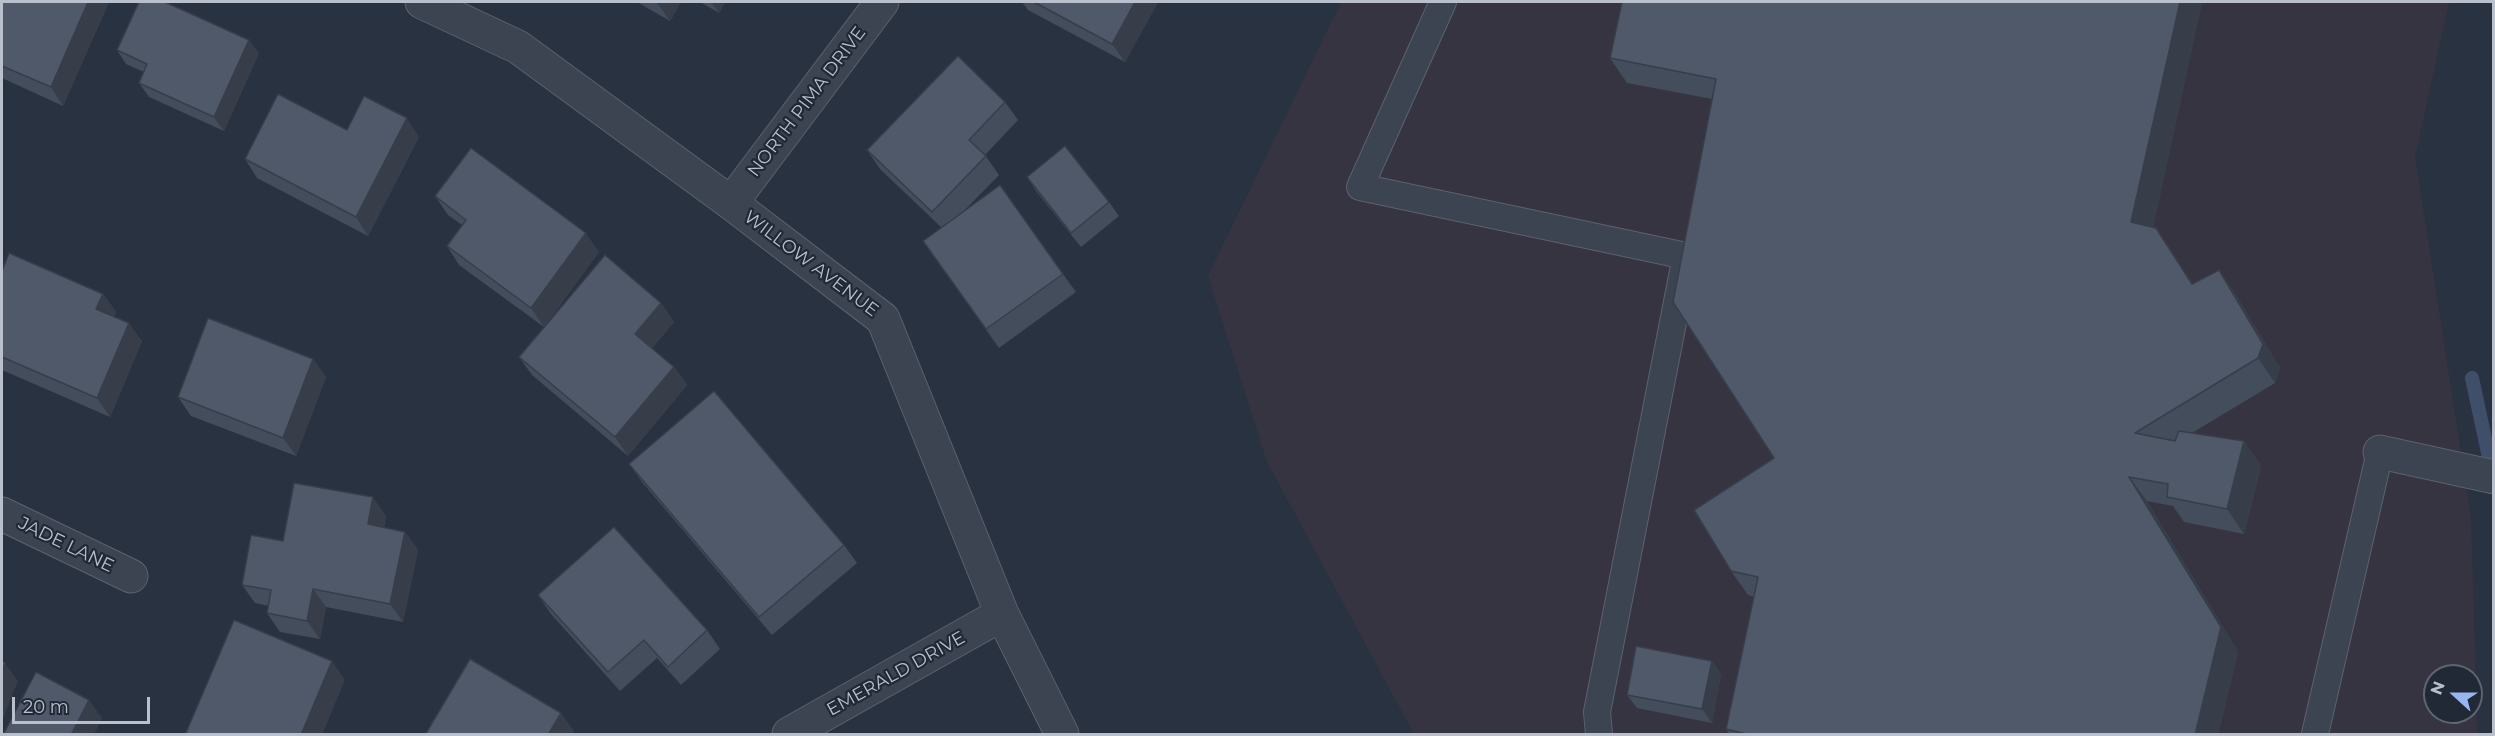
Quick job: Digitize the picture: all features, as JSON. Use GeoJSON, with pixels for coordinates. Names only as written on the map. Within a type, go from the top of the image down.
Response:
{"type":"FeatureCollection","features":[{"type":"Feature","properties":{"kind":"street","name":"WILLOW AVENUE"},"geometry":{"type":"LineString","coordinates":[[422,2],[518,47],[731,203],[883,319],[1002,614],[1062,735]]}},
{"type":"Feature","properties":{"kind":"street","name":"NORTH PIMA DRIVE"},"geometry":{"type":"LineString","coordinates":[[731,203],[882,2]]}},
{"type":"Feature","properties":{"kind":"street"},"geometry":{"type":"LineString","coordinates":[[2380,452],[2482,475]]}},
{"type":"Feature","properties":{"kind":"street","name":"JADE LANE"},"geometry":{"type":"LineString","coordinates":[[2,514],[131,576]]}},
{"type":"Feature","properties":{"kind":"street","name":"EMERALD DRIVE"},"geometry":{"type":"LineString","coordinates":[[789,735],[1002,614]]}},
{"type":"Feature","properties":{"kind":"lane"},"geometry":{"type":"LineString","coordinates":[[1443,2],[1360,187],[1686,256],[1597,711],[1599,735]]}},
{"type":"Feature","properties":{"kind":"lane"},"geometry":{"type":"LineString","coordinates":[[2315,735],[2380,452]]}},
{"type":"Feature","properties":{"kind":"shaded area"},"geometry":{"type":"Polygon","coordinates":[[[1341,2],[2449,2],[2415,157],[2471,517],[2475,664],[2423,664],[2423,724],[2477,724],[2477,734],[1414,734],[1267,462],[1208,276],[1341,2]]]}},
{"type":"Feature","properties":{"kind":"building"},"geometry":{"type":"Polygon","coordinates":[[[2,2],[88,2],[51,87],[2,66],[2,2]]]}},
{"type":"Feature","properties":{"kind":"building"},"geometry":{"type":"Polygon","coordinates":[[[139,2],[165,2],[249,40],[214,117],[139,83],[147,64],[117,50],[139,2]]]}},
{"type":"Feature","properties":{"kind":"building"},"geometry":{"type":"Polygon","coordinates":[[[1034,2],[1135,2],[1112,44],[1034,2]]]}},
{"type":"Feature","properties":{"kind":"building"},"geometry":{"type":"Polygon","coordinates":[[[1622,2],[2180,2],[2131,222],[2156,228],[2192,284],[2219,270],[2263,344],[2258,358],[2135,433],[2175,441],[2179,431],[2244,441],[2227,509],[2167,497],[2168,484],[2129,477],[2221,627],[2195,735],[1750,735],[1726,729],[1758,577],[1731,571],[1694,510],[1774,458],[1673,302],[1716,79],[1610,58],[1622,2]]]}},
{"type":"Feature","properties":{"kind":"building"},"geometry":{"type":"Polygon","coordinates":[[[958,56],[1005,102],[969,140],[986,156],[932,212],[867,150],[958,56]]]}},
{"type":"Feature","properties":{"kind":"building"},"geometry":{"type":"Polygon","coordinates":[[[278,94],[347,130],[364,96],[407,118],[356,217],[245,159],[278,94]]]}},
{"type":"Feature","properties":{"kind":"building"},"geometry":{"type":"Polygon","coordinates":[[[1065,146],[1109,202],[1071,233],[1027,177],[1065,146]]]}},
{"type":"Feature","properties":{"kind":"building"},"geometry":{"type":"Polygon","coordinates":[[[471,148],[586,233],[531,308],[447,246],[466,220],[435,196],[471,148]]]}},
{"type":"Feature","properties":{"kind":"building"},"geometry":{"type":"Polygon","coordinates":[[[1000,185],[1063,274],[986,329],[923,241],[1000,185]]]}},
{"type":"Feature","properties":{"kind":"building"},"geometry":{"type":"Polygon","coordinates":[[[9,253],[103,294],[96,309],[129,323],[97,398],[2,357],[2,271],[9,253]]]}},
{"type":"Feature","properties":{"kind":"building"},"geometry":{"type":"Polygon","coordinates":[[[605,255],[661,303],[635,334],[674,367],[615,437],[519,357],[605,255]]]}},
{"type":"Feature","properties":{"kind":"building"},"geometry":{"type":"Polygon","coordinates":[[[208,318],[313,359],[283,438],[178,397],[208,318]]]}},
{"type":"Feature","properties":{"kind":"building"},"geometry":{"type":"Polygon","coordinates":[[[714,391],[844,545],[759,617],[629,464],[714,391]]]}},
{"type":"Feature","properties":{"kind":"building"},"geometry":{"type":"Polygon","coordinates":[[[294,483],[373,497],[368,524],[405,532],[390,604],[313,589],[307,621],[267,613],[271,590],[242,585],[251,535],[283,541],[294,483]]]}},
{"type":"Feature","properties":{"kind":"building"},"geometry":{"type":"Polygon","coordinates":[[[614,527],[707,630],[668,667],[644,640],[608,672],[538,595],[614,527]]]}},
{"type":"Feature","properties":{"kind":"building"},"geometry":{"type":"Polygon","coordinates":[[[234,620],[332,661],[301,735],[185,735],[234,620]]]}},
{"type":"Feature","properties":{"kind":"building"},"geometry":{"type":"Polygon","coordinates":[[[1636,646],[1712,661],[1702,709],[1627,695],[1636,646]]]}},
{"type":"Feature","properties":{"kind":"building"},"geometry":{"type":"Polygon","coordinates":[[[470,659],[561,713],[548,735],[425,735],[470,659]]]}},
{"type":"Feature","properties":{"kind":"building"},"geometry":{"type":"Polygon","coordinates":[[[36,672],[89,700],[71,735],[3,735],[36,672]]]}},
{"type":"Feature","properties":{"kind":"waterway"},"geometry":{"type":"LineString","coordinates":[[2472,378],[2493,476]]}}]}
